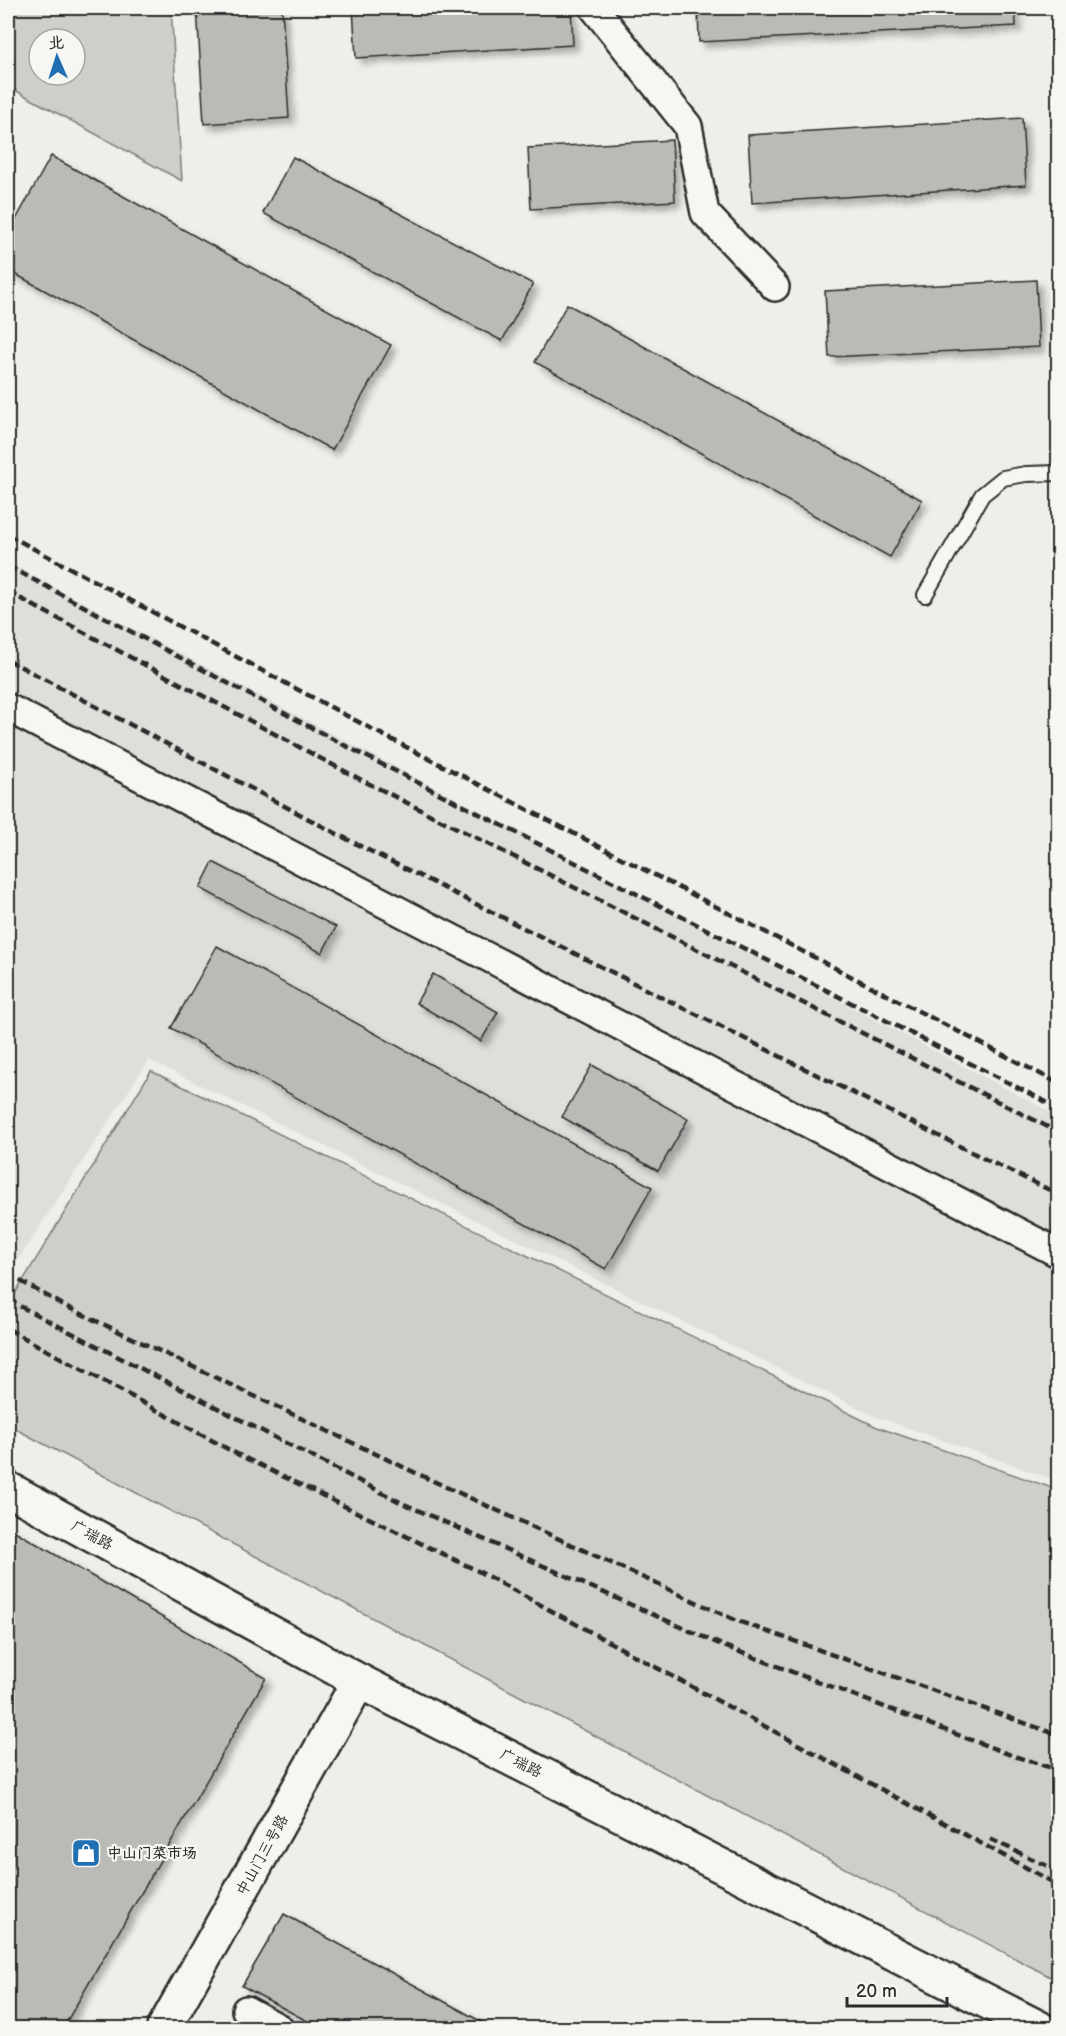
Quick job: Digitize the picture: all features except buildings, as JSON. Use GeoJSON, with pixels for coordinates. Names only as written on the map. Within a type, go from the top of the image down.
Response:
{"type":"FeatureCollection","features":[{"type":"Feature","properties":{"kind":"main road","name":"广瑞路"},"geometry":{"type":"LineString","coordinates":[[8,1489],[359,1681],[1039,2028]]}},
{"type":"Feature","properties":{"kind":"main road","name":"中山门三号路"},"geometry":{"type":"LineString","coordinates":[[164,2028],[359,1681]]}},
{"type":"Feature","properties":{"kind":"street"},"geometry":{"type":"LineString","coordinates":[[594,8],[688,126],[705,213],[775,287]]}},
{"type":"Feature","properties":{"kind":"street"},"geometry":{"type":"LineString","coordinates":[[8,708],[1059,1253]]}},
{"type":"Feature","properties":{"kind":"street"},"geometry":{"type":"LineString","coordinates":[[246,2010],[279,2028]]}},
{"type":"Feature","properties":{"kind":"lane"},"geometry":{"type":"LineString","coordinates":[[925,595],[982,495],[1003,478],[1026,474],[1059,473]]}},
{"type":"Feature","properties":{"kind":"shaded area"},"geometry":{"type":"Polygon","coordinates":[[[8,8],[171,8],[182,181],[9,87],[8,8]]]}},
{"type":"Feature","properties":{"kind":"shaded area"},"geometry":{"type":"Polygon","coordinates":[[[8,563],[1058,1116],[1058,1481],[877,1417],[149,1060],[8,1275],[8,563]]]}},
{"type":"Feature","properties":{"kind":"shaded area"},"geometry":{"type":"Polygon","coordinates":[[[151,1071],[877,1427],[1058,1490],[1058,1981],[8,1425],[8,1305],[151,1071]]]}},
{"type":"Feature","properties":{"kind":"railway"},"geometry":{"type":"LineString","coordinates":[[8,535],[381,734],[1058,1083]]}},
{"type":"Feature","properties":{"kind":"railway"},"geometry":{"type":"LineString","coordinates":[[8,566],[342,744],[1058,1108]]}},
{"type":"Feature","properties":{"kind":"railway"},"geometry":{"type":"LineString","coordinates":[[8,592],[350,774],[1058,1132]]}},
{"type":"Feature","properties":{"kind":"railway"},"geometry":{"type":"LineString","coordinates":[[8,660],[362,847],[1058,1194]]}},
{"type":"Feature","properties":{"kind":"railway"},"geometry":{"type":"LineString","coordinates":[[8,1274],[63,1305],[418,1474],[735,1620],[1058,1735]]}},
{"type":"Feature","properties":{"kind":"railway"},"geometry":{"type":"LineString","coordinates":[[8,1300],[404,1504],[724,1646],[1011,1755],[1058,1770]]}},
{"type":"Feature","properties":{"kind":"railway"},"geometry":{"type":"LineString","coordinates":[[8,1329],[237,1454],[478,1571],[1058,1885]]}},
{"type":"Feature","properties":{"kind":"railway"},"geometry":{"type":"LineString","coordinates":[[990,1839],[1058,1871]]}},
{"type":"Feature","properties":{"kind":"place","name":"中山门菜市场"},"geometry":{"type":"Point","coordinates":[86,1853]}}]}
